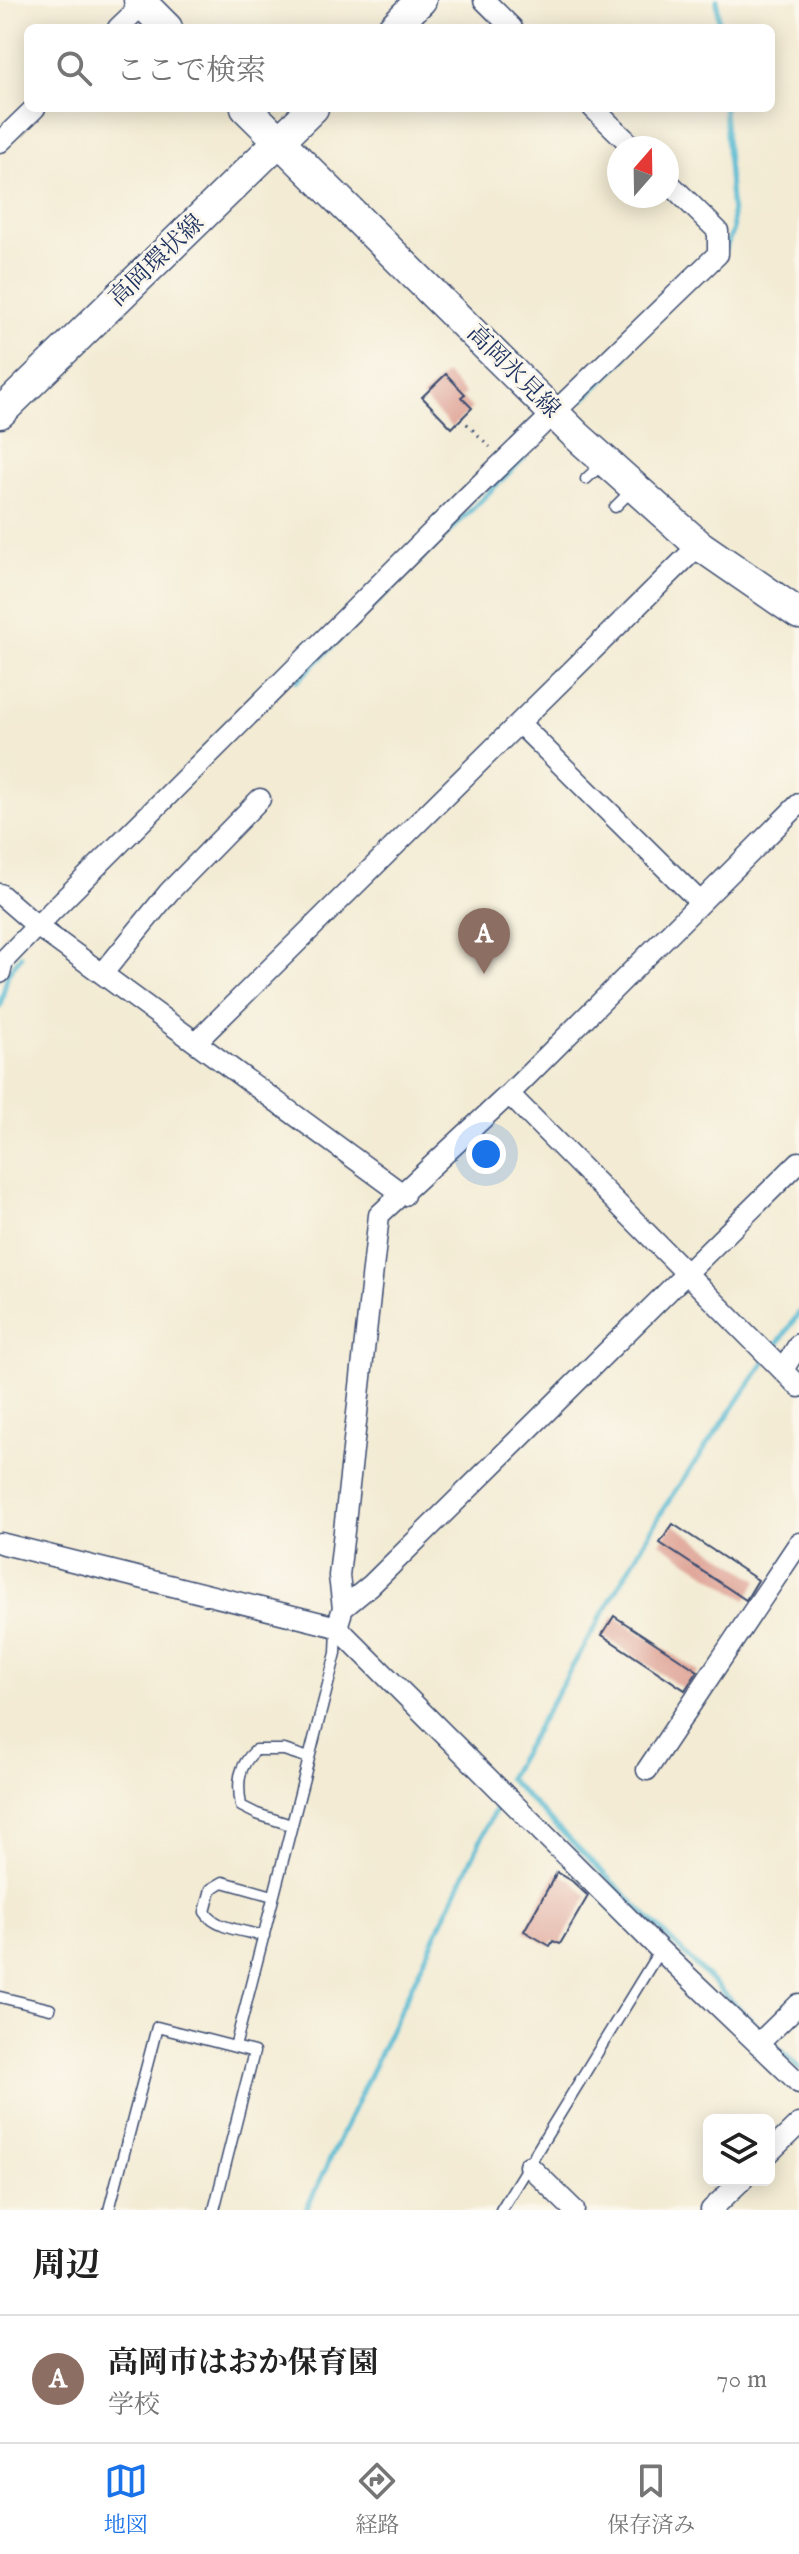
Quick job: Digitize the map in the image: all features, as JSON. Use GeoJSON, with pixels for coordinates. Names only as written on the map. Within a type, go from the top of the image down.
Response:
{"type":"FeatureCollection","features":[{"type":"Feature","properties":{"kind":"main road"},"geometry":{"type":"LineString","coordinates":[[397,24],[421,0]]}},
{"type":"Feature","properties":{"kind":"main road"},"geometry":{"type":"LineString","coordinates":[[141,2],[163,24]]}},
{"type":"Feature","properties":{"kind":"main road","name":"高岡氷見線"},"geometry":{"type":"LineString","coordinates":[[250,112],[554,413],[596,470],[625,497],[799,614]]}},
{"type":"Feature","properties":{"kind":"main road","name":"高岡環状線"},"geometry":{"type":"LineString","coordinates":[[0,413],[309,112]]}},
{"type":"Feature","properties":{"kind":"street"},"geometry":{"type":"LineString","coordinates":[[484,0],[508,24]]}},
{"type":"Feature","properties":{"kind":"street"},"geometry":{"type":"LineString","coordinates":[[122,24],[141,2]]}},
{"type":"Feature","properties":{"kind":"street"},"geometry":{"type":"LineString","coordinates":[[0,142],[31,112]]}},
{"type":"Feature","properties":{"kind":"street"},"geometry":{"type":"LineString","coordinates":[[597,112],[622,136]]}},
{"type":"Feature","properties":{"kind":"street"},"geometry":{"type":"LineString","coordinates":[[0,973],[3,961],[457,503],[718,254],[718,231],[679,193]]}},
{"type":"Feature","properties":{"kind":"street"},"geometry":{"type":"LineString","coordinates":[[196,1042],[699,545]]}},
{"type":"Feature","properties":{"kind":"street"},"geometry":{"type":"LineString","coordinates":[[519,723],[700,902]]}},
{"type":"Feature","properties":{"kind":"street"},"geometry":{"type":"LineString","coordinates":[[103,973],[169,892],[260,799]]}},
{"type":"Feature","properties":{"kind":"street"},"geometry":{"type":"LineString","coordinates":[[340,1617],[339,1576],[379,1215],[509,1094],[799,804]]}},
{"type":"Feature","properties":{"kind":"street"},"geometry":{"type":"LineString","coordinates":[[0,894],[38,926],[404,1195]]}},
{"type":"Feature","properties":{"kind":"street"},"geometry":{"type":"LineString","coordinates":[[509,1094],[799,1387]]}},
{"type":"Feature","properties":{"kind":"street"},"geometry":{"type":"LineString","coordinates":[[340,1617],[799,1162]]}},
{"type":"Feature","properties":{"kind":"street"},"geometry":{"type":"LineString","coordinates":[[776,1363],[799,1344]]}},
{"type":"Feature","properties":{"kind":"street"},"geometry":{"type":"LineString","coordinates":[[0,1543],[340,1617],[524,1816],[799,2083]]}},
{"type":"Feature","properties":{"kind":"street"},"geometry":{"type":"LineString","coordinates":[[647,1770],[799,1543]]}},
{"type":"Feature","properties":{"kind":"street"},"geometry":{"type":"LineString","coordinates":[[758,2044],[799,2004]]}},
{"type":"Feature","properties":{"kind":"street"},"geometry":{"type":"LineString","coordinates":[[775,2147],[799,2124]]}},
{"type":"Feature","properties":{"kind":"street"},"geometry":{"type":"LineString","coordinates":[[529,2166],[574,2210]]}},
{"type":"Feature","properties":{"kind":"street"},"geometry":{"type":"LineString","coordinates":[[711,2210],[736,2186]]}},
{"type":"Feature","properties":{"kind":"lane"},"geometry":{"type":"LineString","coordinates":[[235,2047],[336,1653],[340,1617]]}},
{"type":"Feature","properties":{"kind":"lane"},"geometry":{"type":"LineString","coordinates":[[291,1825],[241,1806],[238,1789],[241,1767],[256,1750],[284,1750],[309,1758]]}},
{"type":"Feature","properties":{"kind":"lane"},"geometry":{"type":"LineString","coordinates":[[264,1936],[220,1924],[209,1919],[205,1912],[211,1889],[223,1882],[273,1896]]}},
{"type":"Feature","properties":{"kind":"lane"},"geometry":{"type":"LineString","coordinates":[[501,2210],[660,1950]]}},
{"type":"Feature","properties":{"kind":"lane"},"geometry":{"type":"LineString","coordinates":[[0,1997],[50,2009]]}},
{"type":"Feature","properties":{"kind":"lane"},"geometry":{"type":"LineString","coordinates":[[109,2210],[157,2027],[254,2052],[214,2210]]}},
{"type":"Feature","properties":{"kind":"path"},"geometry":{"type":"LineString","coordinates":[[461,418],[504,461]]}},
{"type":"Feature","properties":{"kind":"building"},"geometry":{"type":"Polygon","coordinates":[[[446,374],[465,394],[461,397],[472,408],[452,428],[422,397],[446,374]]]}},
{"type":"Feature","properties":{"kind":"building"},"geometry":{"type":"Polygon","coordinates":[[[673,1524],[758,1580],[746,1600],[660,1543],[673,1524]]]}},
{"type":"Feature","properties":{"kind":"building"},"geometry":{"type":"Polygon","coordinates":[[[614,1616],[698,1671],[685,1690],[602,1635],[614,1616]]]}},
{"type":"Feature","properties":{"kind":"building"},"geometry":{"type":"Polygon","coordinates":[[[557,1872],[588,1896],[560,1944],[553,1941],[550,1946],[524,1931],[557,1872]]]}},
{"type":"Feature","properties":{"kind":"waterway"},"geometry":{"type":"LineString","coordinates":[[717,0],[719,24]]}},
{"type":"Feature","properties":{"kind":"waterway"},"geometry":{"type":"LineString","coordinates":[[724,112],[733,229],[726,248]]}},
{"type":"Feature","properties":{"kind":"waterway"},"geometry":{"type":"LineString","coordinates":[[584,399],[626,357]]}},
{"type":"Feature","properties":{"kind":"waterway"},"geometry":{"type":"LineString","coordinates":[[297,681],[525,457]]}},
{"type":"Feature","properties":{"kind":"waterway"},"geometry":{"type":"LineString","coordinates":[[0,1006],[8,973],[21,956]]}},
{"type":"Feature","properties":{"kind":"waterway"},"geometry":{"type":"LineString","coordinates":[[772,1352],[799,1313]]}},
{"type":"Feature","properties":{"kind":"waterway"},"geometry":{"type":"LineString","coordinates":[[762,2031],[508,1778],[664,1508],[766,1360]]}},
{"type":"Feature","properties":{"kind":"waterway"},"geometry":{"type":"LineString","coordinates":[[306,2210],[498,1803]]}},
{"type":"Feature","properties":{"kind":"waterway"},"geometry":{"type":"LineString","coordinates":[[769,2038],[799,2068]]}},
{"type":"Feature","properties":{"kind":"place","name":"高岡市はおか保育園"},"geometry":{"type":"Point","coordinates":[484,974]}}]}
